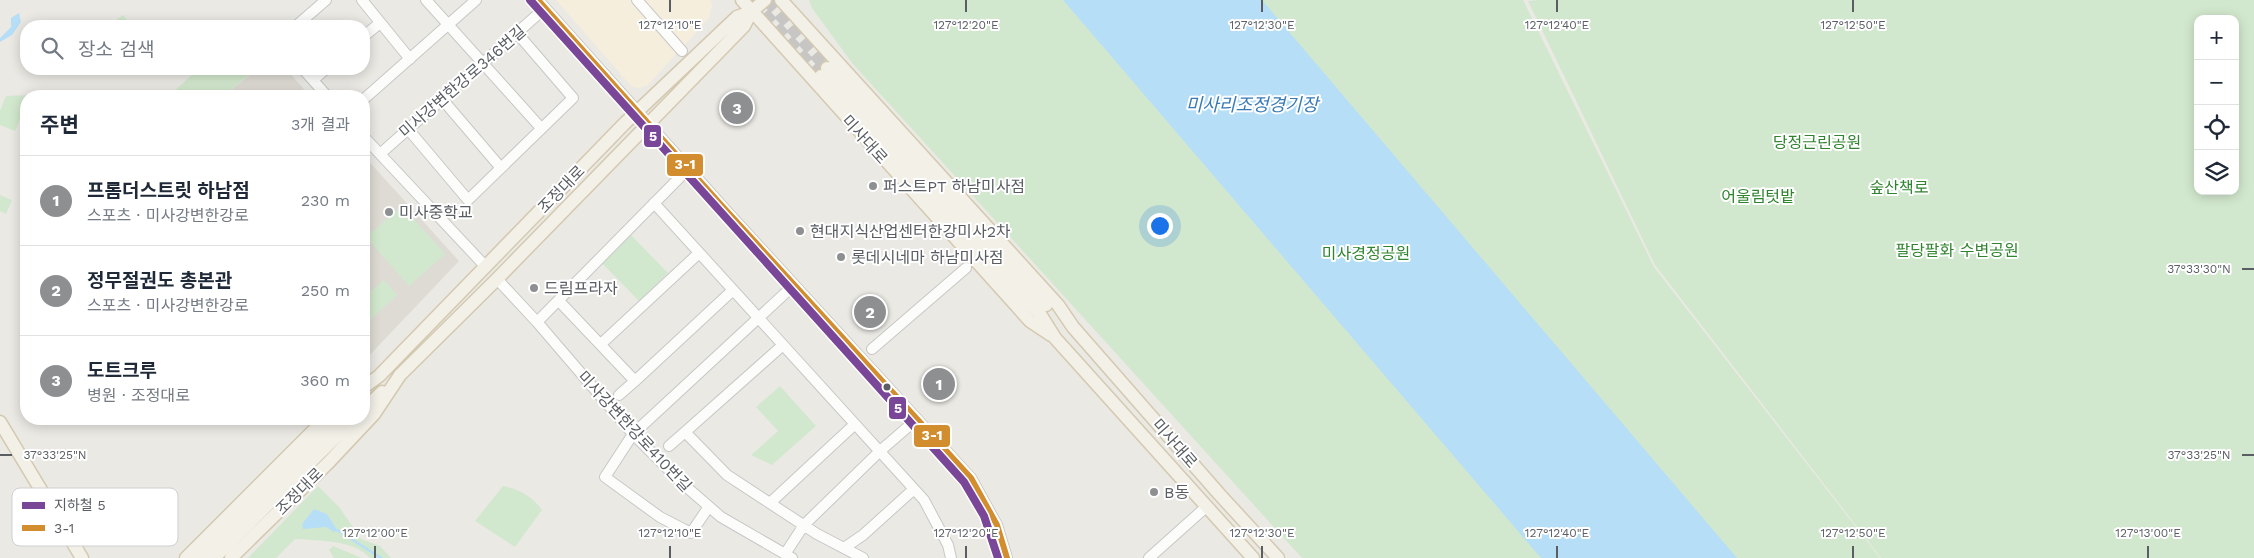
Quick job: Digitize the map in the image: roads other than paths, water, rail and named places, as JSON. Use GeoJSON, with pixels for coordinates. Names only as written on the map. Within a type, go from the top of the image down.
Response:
{"type":"FeatureCollection","features":[{"type":"Feature","properties":{"kind":"main road","name":"미사대로"},"geometry":{"type":"LineString","coordinates":[[742,0],[1030,321],[1055,338]]}},
{"type":"Feature","properties":{"kind":"main road","name":"조정대로"},"geometry":{"type":"LineString","coordinates":[[370,403],[497,279],[744,26],[751,12],[764,0]]}},
{"type":"Feature","properties":{"kind":"main road","name":"미사대로"},"geometry":{"type":"LineString","coordinates":[[781,0],[1058,305],[1073,327],[1220,495],[1278,558]]}},
{"type":"Feature","properties":{"kind":"main road","name":"조정대로"},"geometry":{"type":"LineString","coordinates":[[370,386],[638,112],[737,17],[751,12]]}},
{"type":"Feature","properties":{"kind":"main road","name":"미사대로"},"geometry":{"type":"LineString","coordinates":[[1073,327],[1049,308],[824,72],[1040,314],[1055,338],[1253,558]]}},
{"type":"Feature","properties":{"kind":"main road","name":"조정대로"},"geometry":{"type":"LineString","coordinates":[[370,418],[400,375]]}},
{"type":"Feature","properties":{"kind":"main road","name":"조정대로"},"geometry":{"type":"LineString","coordinates":[[370,383],[379,376]]}},
{"type":"Feature","properties":{"kind":"main road"},"geometry":{"type":"LineString","coordinates":[[0,422],[40,488]]}},
{"type":"Feature","properties":{"kind":"main road","name":"조정대로"},"geometry":{"type":"LineString","coordinates":[[186,558],[319,425]]}},
{"type":"Feature","properties":{"kind":"main road","name":"조정대로"},"geometry":{"type":"LineString","coordinates":[[199,558],[333,425]]}},
{"type":"Feature","properties":{"kind":"main road","name":"조정대로"},"geometry":{"type":"LineString","coordinates":[[214,558],[348,425]]}},
{"type":"Feature","properties":{"kind":"main road","name":"조정대로"},"geometry":{"type":"LineString","coordinates":[[232,558],[364,425]]}},
{"type":"Feature","properties":{"kind":"main road"},"geometry":{"type":"LineString","coordinates":[[75,546],[82,558]]}},
{"type":"Feature","properties":{"kind":"street"},"geometry":{"type":"LineString","coordinates":[[303,20],[326,0]]}},
{"type":"Feature","properties":{"kind":"street"},"geometry":{"type":"LineString","coordinates":[[362,0],[410,59]]}},
{"type":"Feature","properties":{"kind":"street"},"geometry":{"type":"LineString","coordinates":[[426,0],[541,128]]}},
{"type":"Feature","properties":{"kind":"street"},"geometry":{"type":"LineString","coordinates":[[370,94],[476,0]]}},
{"type":"Feature","properties":{"kind":"street"},"geometry":{"type":"LineString","coordinates":[[638,0],[682,51]]}},
{"type":"Feature","properties":{"kind":"street"},"geometry":{"type":"LineString","coordinates":[[541,4],[975,485],[997,525],[1007,558]]}},
{"type":"Feature","properties":{"kind":"street","name":"미사강변한강로346번길"},"geometry":{"type":"LineString","coordinates":[[380,154],[517,33],[541,4]]}},
{"type":"Feature","properties":{"kind":"street"},"geometry":{"type":"LineString","coordinates":[[370,31],[380,22]]}},
{"type":"Feature","properties":{"kind":"street"},"geometry":{"type":"LineString","coordinates":[[408,129],[468,200],[572,98],[517,33]]}},
{"type":"Feature","properties":{"kind":"street"},"geometry":{"type":"LineString","coordinates":[[308,75],[322,90]]}},
{"type":"Feature","properties":{"kind":"street"},"geometry":{"type":"LineString","coordinates":[[313,80],[319,75]]}},
{"type":"Feature","properties":{"kind":"street"},"geometry":{"type":"LineString","coordinates":[[442,99],[501,168]]}},
{"type":"Feature","properties":{"kind":"street"},"geometry":{"type":"LineString","coordinates":[[370,143],[486,267]]}},
{"type":"Feature","properties":{"kind":"street"},"geometry":{"type":"LineString","coordinates":[[537,322],[560,301],[689,168]]}},
{"type":"Feature","properties":{"kind":"street"},"geometry":{"type":"LineString","coordinates":[[654,203],[914,489],[933,514],[948,545],[951,558]]}},
{"type":"Feature","properties":{"kind":"street"},"geometry":{"type":"LineString","coordinates":[[601,344],[699,253]]}},
{"type":"Feature","properties":{"kind":"street"},"geometry":{"type":"LineString","coordinates":[[872,349],[966,268]]}},
{"type":"Feature","properties":{"kind":"street","name":"미사강변한강로410번길"},"geometry":{"type":"LineString","coordinates":[[497,279],[537,322],[633,434],[708,508],[789,556]]}},
{"type":"Feature","properties":{"kind":"street"},"geometry":{"type":"LineString","coordinates":[[708,508],[691,533],[660,517],[605,477],[633,434],[794,285]]}},
{"type":"Feature","properties":{"kind":"street"},"geometry":{"type":"LineString","coordinates":[[619,395],[733,290]]}},
{"type":"Feature","properties":{"kind":"street"},"geometry":{"type":"LineString","coordinates":[[560,301],[635,381]]}},
{"type":"Feature","properties":{"kind":"street"},"geometry":{"type":"LineString","coordinates":[[669,446],[783,345]]}},
{"type":"Feature","properties":{"kind":"street"},"geometry":{"type":"LineString","coordinates":[[789,556],[804,525],[880,451],[917,419]]}},
{"type":"Feature","properties":{"kind":"street"},"geometry":{"type":"LineString","coordinates":[[770,503],[855,424]]}},
{"type":"Feature","properties":{"kind":"street"},"geometry":{"type":"LineString","coordinates":[[685,432],[727,475],[804,525],[864,558]]}},
{"type":"Feature","properties":{"kind":"street"},"geometry":{"type":"LineString","coordinates":[[844,548],[863,535],[914,489]]}},
{"type":"Feature","properties":{"kind":"street"},"geometry":{"type":"LineString","coordinates":[[1149,558],[1206,507]]}},
{"type":"Feature","properties":{"kind":"water","name":"미사리조정경기장"},"geometry":{"type":"Polygon","coordinates":[[[1063,0],[1262,0],[1737,558],[1541,558],[1063,0]]]}},
{"type":"Feature","properties":{"kind":"water"},"geometry":{"type":"Polygon","coordinates":[[[19,13],[20,23],[12,35],[0,42],[0,38],[11,27],[11,18],[19,13]]]}},
{"type":"Feature","properties":{"kind":"water"},"geometry":{"type":"Polygon","coordinates":[[[314,509],[327,514],[337,530],[334,532],[326,527],[303,529],[302,524],[314,509]]]}},
{"type":"Feature","properties":{"kind":"waterway"},"geometry":{"type":"LineString","coordinates":[[337,530],[381,558]]}},
{"type":"Feature","properties":{"kind":"tunnel"},"geometry":{"type":"LineString","coordinates":[[752,0],[821,76]]}},
{"type":"Feature","properties":{"kind":"tunnel"},"geometry":{"type":"LineString","coordinates":[[767,0],[827,68]]}},
{"type":"Feature","properties":{"kind":"metro line","name":"5"},"geometry":{"type":"LineString","coordinates":[[530,0],[964,482],[984,516],[998,558]]}},
{"type":"Feature","properties":{"kind":"place","name":"도트크루"},"geometry":{"type":"Point","coordinates":[737,108]}},
{"type":"Feature","properties":{"kind":"place","name":"퍼스트PT 하남미사점"},"geometry":{"type":"Point","coordinates":[873,186]}},
{"type":"Feature","properties":{"kind":"place","name":"미사중학교"},"geometry":{"type":"Point","coordinates":[389,212]}},
{"type":"Feature","properties":{"kind":"place","name":"현대지식산업센터한강미사2차"},"geometry":{"type":"Point","coordinates":[800,231]}},
{"type":"Feature","properties":{"kind":"place","name":"롯데시네마 하남미사점"},"geometry":{"type":"Point","coordinates":[841,257]}},
{"type":"Feature","properties":{"kind":"place","name":"드림프라자"},"geometry":{"type":"Point","coordinates":[534,288]}},
{"type":"Feature","properties":{"kind":"place","name":"정무절권도 총본관"},"geometry":{"type":"Point","coordinates":[870,312]}},
{"type":"Feature","properties":{"kind":"place","name":"프롬더스트릿 하남점"},"geometry":{"type":"Point","coordinates":[939,384]}},
{"type":"Feature","properties":{"kind":"place","name":"B동"},"geometry":{"type":"Point","coordinates":[1154,492]}},
{"type":"Feature","properties":{"kind":"park label","name":"당정근린공원"},"geometry":{"type":"Point","coordinates":[1817,142]}},
{"type":"Feature","properties":{"kind":"park label","name":"숲산책로"},"geometry":{"type":"Point","coordinates":[1899,187]}},
{"type":"Feature","properties":{"kind":"park label","name":"어울림텃밭"},"geometry":{"type":"Point","coordinates":[1758,196]}},
{"type":"Feature","properties":{"kind":"park label","name":"팔당팔화 수변공원"},"geometry":{"type":"Point","coordinates":[1957,250]}},
{"type":"Feature","properties":{"kind":"park label","name":"미사경정공원"},"geometry":{"type":"Point","coordinates":[1366,253]}}]}
